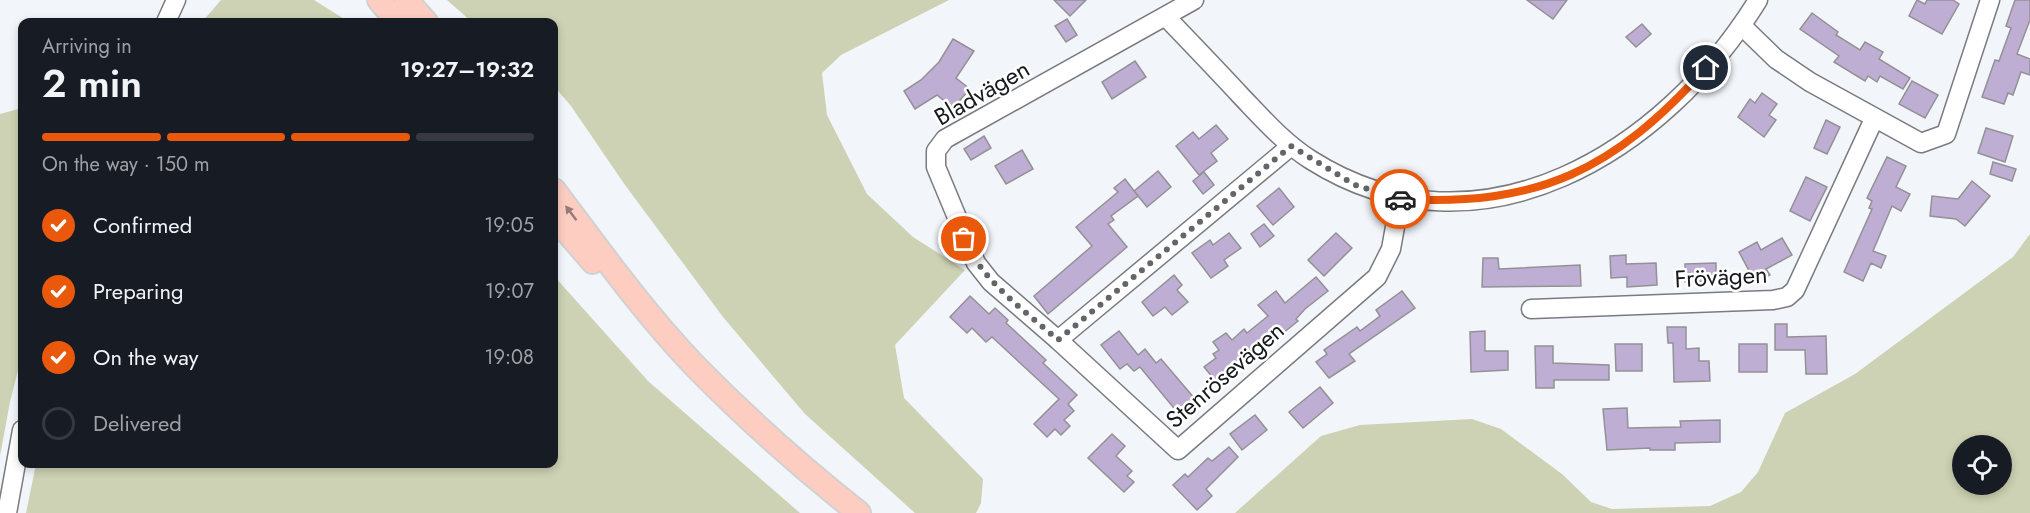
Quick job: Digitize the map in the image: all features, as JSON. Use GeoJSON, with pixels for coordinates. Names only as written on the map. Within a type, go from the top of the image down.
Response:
{"type":"FeatureCollection","features":[{"type":"Feature","properties":{"kind":"main road"},"geometry":{"type":"LineString","coordinates":[[379,0],[395,18]]}},
{"type":"Feature","properties":{"kind":"main road"},"geometry":{"type":"LineString","coordinates":[[406,0],[422,18]]}},
{"type":"Feature","properties":{"kind":"main road"},"geometry":{"type":"LineString","coordinates":[[558,195],[659,326]]}},
{"type":"Feature","properties":{"kind":"main road"},"geometry":{"type":"LineString","coordinates":[[558,222],[611,282],[659,326],[739,409],[859,513]]}},
{"type":"Feature","properties":{"kind":"street"},"geometry":{"type":"LineString","coordinates":[[168,18],[176,0]]}},
{"type":"Feature","properties":{"kind":"street","name":"Bladvägen"},"geometry":{"type":"LineString","coordinates":[[1058,340],[992,282],[976,263],[936,167],[936,151],[945,139],[1194,0]]}},
{"type":"Feature","properties":{"kind":"street"},"geometry":{"type":"LineString","coordinates":[[1166,17],[1291,146],[1355,185],[1400,199],[1467,200],[1496,197],[1549,184],[1604,158],[1652,123],[1674,103],[1742,26],[1758,0]]}},
{"type":"Feature","properties":{"kind":"street"},"geometry":{"type":"LineString","coordinates":[[1742,26],[1776,59],[1874,119],[1921,143],[1946,134],[1990,0]]}},
{"type":"Feature","properties":{"kind":"street","name":"Frövägen"},"geometry":{"type":"LineString","coordinates":[[1531,309],[1773,300],[1787,297],[1795,290],[1874,119]]}},
{"type":"Feature","properties":{"kind":"street"},"geometry":{"type":"LineString","coordinates":[[1058,340],[1291,146]]}},
{"type":"Feature","properties":{"kind":"street","name":"Stenrösevägen"},"geometry":{"type":"LineString","coordinates":[[1058,340],[1178,450],[1377,277],[1391,249],[1400,199]]}},
{"type":"Feature","properties":{"kind":"street"},"geometry":{"type":"LineString","coordinates":[[7,513],[18,452]]}},
{"type":"Feature","properties":{"kind":"green space"},"geometry":{"type":"Polygon","coordinates":[[[221,0],[314,0],[343,18],[205,18],[221,0]]]}},
{"type":"Feature","properties":{"kind":"green space"},"geometry":{"type":"Polygon","coordinates":[[[447,0],[949,0],[841,55],[822,73],[827,115],[867,194],[913,237],[965,270],[895,345],[904,398],[983,479],[981,503],[976,513],[915,513],[805,414],[723,317],[558,91],[558,18],[467,18],[447,0]]]}},
{"type":"Feature","properties":{"kind":"green space"},"geometry":{"type":"Polygon","coordinates":[[[18,109],[18,370],[0,456],[0,114],[18,109]]]}},
{"type":"Feature","properties":{"kind":"green space"},"geometry":{"type":"Polygon","coordinates":[[[2030,234],[2030,513],[1235,513],[1321,436],[1360,425],[1472,419],[1501,429],[1562,474],[1591,502],[1612,509],[1710,506],[1741,492],[1758,472],[1785,413],[1855,374],[2013,257],[2030,234]]]}},
{"type":"Feature","properties":{"kind":"green space"},"geometry":{"type":"Polygon","coordinates":[[[558,280],[648,381],[800,513],[26,513],[35,468],[558,468],[558,280]]]}},
{"type":"Feature","properties":{"kind":"building"},"geometry":{"type":"Polygon","coordinates":[[[1054,0],[1086,0],[1070,16],[1054,0]]]}},
{"type":"Feature","properties":{"kind":"building"},"geometry":{"type":"Polygon","coordinates":[[[1527,0],[1567,0],[1553,19],[1527,0]]]}},
{"type":"Feature","properties":{"kind":"building"},"geometry":{"type":"Polygon","coordinates":[[[1917,0],[1925,4],[1927,0],[1953,0],[1959,4],[1942,34],[1909,16],[1917,0]]]}},
{"type":"Feature","properties":{"kind":"building"},"geometry":{"type":"Polygon","coordinates":[[[2015,0],[2030,0],[2030,20],[2017,54],[2030,59],[2030,75],[2021,72],[2013,95],[2008,93],[2004,104],[1982,97],[1995,60],[1999,61],[2011,28],[2006,26],[2015,0]]]}},
{"type":"Feature","properties":{"kind":"building"},"geometry":{"type":"Polygon","coordinates":[[[1812,13],[1838,32],[1836,35],[1860,50],[1865,42],[1883,52],[1879,59],[1910,78],[1903,89],[1880,76],[1877,82],[1868,76],[1865,81],[1834,62],[1839,56],[1800,29],[1812,13]]]}},
{"type":"Feature","properties":{"kind":"building"},"geometry":{"type":"Polygon","coordinates":[[[1067,19],[1077,35],[1066,42],[1055,26],[1067,19]]]}},
{"type":"Feature","properties":{"kind":"building"},"geometry":{"type":"Polygon","coordinates":[[[1642,24],[1651,34],[1636,47],[1626,37],[1642,24]]]}},
{"type":"Feature","properties":{"kind":"building"},"geometry":{"type":"Polygon","coordinates":[[[953,39],[974,51],[956,78],[970,89],[953,108],[937,95],[915,109],[904,91],[921,80],[939,62],[953,39]]]}},
{"type":"Feature","properties":{"kind":"building"},"geometry":{"type":"Polygon","coordinates":[[[1135,61],[1146,77],[1112,99],[1102,82],[1135,61]]]}},
{"type":"Feature","properties":{"kind":"building"},"geometry":{"type":"Polygon","coordinates":[[[1912,81],[1938,95],[1925,118],[1899,104],[1912,81]]]}},
{"type":"Feature","properties":{"kind":"building"},"geometry":{"type":"Polygon","coordinates":[[[1762,93],[1777,104],[1769,115],[1776,120],[1764,137],[1738,117],[1750,99],[1755,103],[1762,93]]]}},
{"type":"Feature","properties":{"kind":"building"},"geometry":{"type":"Polygon","coordinates":[[[1826,120],[1840,127],[1827,154],[1814,148],[1826,120]]]}},
{"type":"Feature","properties":{"kind":"building"},"geometry":{"type":"Polygon","coordinates":[[[1216,125],[1228,139],[1211,153],[1217,161],[1199,175],[1176,146],[1193,132],[1199,139],[1216,125]]]}},
{"type":"Feature","properties":{"kind":"building"},"geometry":{"type":"Polygon","coordinates":[[[1986,128],[2013,136],[2005,162],[1978,153],[1986,128]]]}},
{"type":"Feature","properties":{"kind":"building"},"geometry":{"type":"Polygon","coordinates":[[[984,136],[991,148],[971,160],[964,149],[984,136]]]}},
{"type":"Feature","properties":{"kind":"building"},"geometry":{"type":"Polygon","coordinates":[[[1022,150],[1033,169],[1006,184],[995,166],[1022,150]]]}},
{"type":"Feature","properties":{"kind":"building"},"geometry":{"type":"Polygon","coordinates":[[[1887,157],[1906,166],[1896,187],[1910,194],[1901,211],[1892,206],[1873,251],[1886,256],[1881,268],[1871,263],[1863,281],[1844,272],[1872,209],[1869,208],[1872,201],[1867,198],[1887,157]]]}},
{"type":"Feature","properties":{"kind":"building"},"geometry":{"type":"Polygon","coordinates":[[[1993,162],[2016,169],[2012,181],[1990,174],[1993,162]]]}},
{"type":"Feature","properties":{"kind":"building"},"geometry":{"type":"Polygon","coordinates":[[[1158,171],[1171,187],[1147,207],[1134,191],[1158,171]]]}},
{"type":"Feature","properties":{"kind":"building"},"geometry":{"type":"Polygon","coordinates":[[[1204,172],[1214,185],[1203,194],[1193,181],[1204,172]]]}},
{"type":"Feature","properties":{"kind":"building"},"geometry":{"type":"Polygon","coordinates":[[[1806,177],[1827,187],[1810,221],[1790,211],[1806,177]]]}},
{"type":"Feature","properties":{"kind":"building"},"geometry":{"type":"Polygon","coordinates":[[[1125,179],[1138,196],[1111,216],[1114,220],[1108,224],[1127,247],[1048,314],[1034,296],[1092,246],[1076,227],[1118,192],[1114,188],[1125,179]]]}},
{"type":"Feature","properties":{"kind":"building"},"geometry":{"type":"Polygon","coordinates":[[[1972,181],[1990,196],[1965,226],[1956,219],[1930,216],[1932,196],[1958,199],[1972,181]]]}},
{"type":"Feature","properties":{"kind":"building"},"geometry":{"type":"Polygon","coordinates":[[[1279,188],[1294,207],[1273,225],[1257,206],[1279,188]]]}},
{"type":"Feature","properties":{"kind":"building"},"geometry":{"type":"Polygon","coordinates":[[[1264,224],[1274,236],[1260,247],[1251,234],[1264,224]]]}},
{"type":"Feature","properties":{"kind":"building"},"geometry":{"type":"Polygon","coordinates":[[[1229,233],[1241,248],[1224,260],[1228,266],[1211,278],[1192,253],[1210,240],[1213,245],[1229,233]]]}},
{"type":"Feature","properties":{"kind":"building"},"geometry":{"type":"Polygon","coordinates":[[[1336,233],[1352,248],[1324,276],[1308,260],[1336,233]]]}},
{"type":"Feature","properties":{"kind":"building"},"geometry":{"type":"Polygon","coordinates":[[[1782,238],[1792,255],[1766,269],[1770,275],[1755,282],[1739,252],[1757,242],[1761,250],[1782,238]]]}},
{"type":"Feature","properties":{"kind":"building"},"geometry":{"type":"Polygon","coordinates":[[[1626,255],[1626,264],[1656,263],[1657,285],[1627,287],[1627,277],[1611,278],[1610,256],[1626,255]]]}},
{"type":"Feature","properties":{"kind":"building"},"geometry":{"type":"Polygon","coordinates":[[[1483,258],[1498,258],[1499,269],[1580,265],[1581,286],[1482,287],[1483,258]]]}},
{"type":"Feature","properties":{"kind":"building"},"geometry":{"type":"Polygon","coordinates":[[[1716,263],[1716,281],[1685,282],[1685,264],[1716,263]]]}},
{"type":"Feature","properties":{"kind":"building"},"geometry":{"type":"Polygon","coordinates":[[[1174,275],[1182,285],[1177,290],[1188,302],[1172,315],[1165,307],[1153,316],[1142,302],[1174,275]]]}},
{"type":"Feature","properties":{"kind":"building"},"geometry":{"type":"Polygon","coordinates":[[[1316,277],[1328,291],[1305,309],[1296,319],[1298,321],[1282,334],[1280,331],[1269,341],[1267,339],[1224,373],[1226,376],[1217,383],[1204,367],[1216,358],[1213,354],[1219,350],[1213,342],[1226,333],[1232,340],[1244,329],[1247,333],[1268,316],[1258,305],[1276,291],[1285,303],[1316,277]]]}},
{"type":"Feature","properties":{"kind":"building"},"geometry":{"type":"Polygon","coordinates":[[[1402,291],[1415,308],[1349,354],[1355,361],[1329,378],[1316,362],[1327,354],[1324,350],[1357,327],[1360,331],[1380,316],[1376,310],[1402,291]]]}},
{"type":"Feature","properties":{"kind":"building"},"geometry":{"type":"Polygon","coordinates":[[[970,296],[989,314],[995,308],[1008,320],[1006,323],[1046,360],[1043,363],[1077,395],[1068,404],[1074,411],[1064,420],[1070,426],[1061,435],[1055,429],[1047,437],[1034,424],[1059,399],[992,337],[986,342],[972,328],[967,333],[950,317],[970,296]]]}},
{"type":"Feature","properties":{"kind":"building"},"geometry":{"type":"Polygon","coordinates":[[[1775,324],[1787,324],[1787,337],[1826,336],[1827,374],[1806,374],[1805,350],[1775,350],[1775,324]]]}},
{"type":"Feature","properties":{"kind":"building"},"geometry":{"type":"Polygon","coordinates":[[[1667,327],[1686,327],[1686,349],[1699,348],[1699,361],[1709,361],[1710,381],[1674,382],[1673,343],[1668,343],[1667,327]]]}},
{"type":"Feature","properties":{"kind":"building"},"geometry":{"type":"Polygon","coordinates":[[[1119,331],[1138,355],[1145,349],[1156,363],[1161,359],[1195,399],[1178,413],[1140,367],[1134,371],[1127,364],[1120,369],[1101,345],[1119,331]]]}},
{"type":"Feature","properties":{"kind":"building"},"geometry":{"type":"Polygon","coordinates":[[[1485,331],[1485,351],[1508,351],[1508,370],[1471,372],[1470,332],[1485,331]]]}},
{"type":"Feature","properties":{"kind":"building"},"geometry":{"type":"Polygon","coordinates":[[[1615,344],[1642,344],[1642,371],[1616,371],[1615,344]]]}},
{"type":"Feature","properties":{"kind":"building"},"geometry":{"type":"Polygon","coordinates":[[[1739,344],[1767,344],[1767,372],[1739,372],[1739,344]]]}},
{"type":"Feature","properties":{"kind":"building"},"geometry":{"type":"Polygon","coordinates":[[[1535,346],[1553,346],[1553,363],[1609,365],[1609,380],[1554,380],[1554,388],[1536,388],[1535,346]]]}},
{"type":"Feature","properties":{"kind":"building"},"geometry":{"type":"Polygon","coordinates":[[[1320,387],[1333,403],[1303,428],[1289,412],[1320,387]]]}},
{"type":"Feature","properties":{"kind":"building"},"geometry":{"type":"Polygon","coordinates":[[[1627,408],[1628,428],[1681,427],[1680,421],[1720,420],[1720,442],[1675,443],[1675,450],[1650,450],[1650,448],[1607,450],[1603,409],[1627,408]]]}},
{"type":"Feature","properties":{"kind":"building"},"geometry":{"type":"Polygon","coordinates":[[[1255,415],[1267,430],[1242,450],[1230,434],[1255,415]]]}},
{"type":"Feature","properties":{"kind":"building"},"geometry":{"type":"Polygon","coordinates":[[[1112,434],[1125,446],[1116,456],[1132,471],[1127,476],[1134,482],[1124,492],[1088,458],[1112,434]]]}},
{"type":"Feature","properties":{"kind":"building"},"geometry":{"type":"Polygon","coordinates":[[[1229,447],[1238,457],[1206,489],[1212,496],[1197,510],[1173,485],[1185,474],[1188,477],[1208,458],[1212,461],[1229,447]]]}},
{"type":"Feature","properties":{"kind":"way so far"},"geometry":{"type":"LineString","coordinates":[[964,239],[976,263],[992,282],[1058,340],[1291,146],[1310,160],[1355,185],[1400,199]]}},
{"type":"Feature","properties":{"kind":"route"},"geometry":{"type":"LineString","coordinates":[[1400,199],[1435,201],[1496,197],[1535,189],[1576,173],[1630,141],[1674,103],[1706,68]]}}]}
